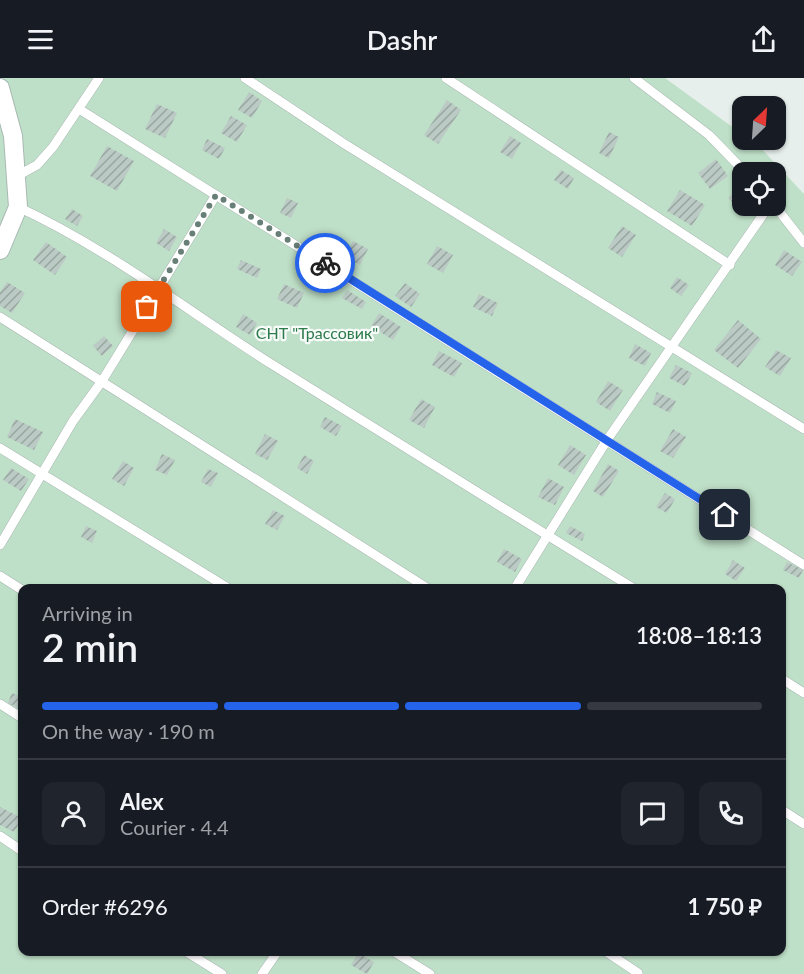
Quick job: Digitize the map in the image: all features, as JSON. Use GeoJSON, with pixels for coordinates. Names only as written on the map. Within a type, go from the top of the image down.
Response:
{"type":"FeatureCollection","features":[{"type":"Feature","properties":{"kind":"street"},"geometry":{"type":"LineString","coordinates":[[0,88],[13,136],[18,207],[0,250]]}},
{"type":"Feature","properties":{"kind":"lane"},"geometry":{"type":"LineString","coordinates":[[16,176],[37,165],[99,78]]}},
{"type":"Feature","properties":{"kind":"lane"},"geometry":{"type":"LineString","coordinates":[[245,78],[343,143],[804,429]]}},
{"type":"Feature","properties":{"kind":"lane"},"geometry":{"type":"LineString","coordinates":[[446,78],[730,265]]}},
{"type":"Feature","properties":{"kind":"lane"},"geometry":{"type":"LineString","coordinates":[[634,78],[709,135],[735,162]]}},
{"type":"Feature","properties":{"kind":"lane"},"geometry":{"type":"LineString","coordinates":[[79,109],[804,565]]}},
{"type":"Feature","properties":{"kind":"lane"},"geometry":{"type":"LineString","coordinates":[[0,545],[74,421],[102,381],[216,195]]}},
{"type":"Feature","properties":{"kind":"lane"},"geometry":{"type":"LineString","coordinates":[[18,207],[48,221],[158,288],[273,365],[627,584]]}},
{"type":"Feature","properties":{"kind":"lane"},"geometry":{"type":"LineString","coordinates":[[517,584],[607,440],[762,216]]}},
{"type":"Feature","properties":{"kind":"lane"},"geometry":{"type":"LineString","coordinates":[[783,216],[804,243]]}},
{"type":"Feature","properties":{"kind":"lane"},"geometry":{"type":"LineString","coordinates":[[0,317],[421,584]]}},
{"type":"Feature","properties":{"kind":"lane"},"geometry":{"type":"LineString","coordinates":[[0,448],[221,584]]}},
{"type":"Feature","properties":{"kind":"lane"},"geometry":{"type":"LineString","coordinates":[[0,576],[18,587]]}},
{"type":"Feature","properties":{"kind":"lane"},"geometry":{"type":"LineString","coordinates":[[786,682],[804,693]]}},
{"type":"Feature","properties":{"kind":"lane"},"geometry":{"type":"LineString","coordinates":[[0,704],[18,715]]}},
{"type":"Feature","properties":{"kind":"lane"},"geometry":{"type":"LineString","coordinates":[[786,813],[804,824]]}},
{"type":"Feature","properties":{"kind":"lane"},"geometry":{"type":"LineString","coordinates":[[0,837],[18,848]]}},
{"type":"Feature","properties":{"kind":"lane"},"geometry":{"type":"LineString","coordinates":[[193,956],[222,974]]}},
{"type":"Feature","properties":{"kind":"lane"},"geometry":{"type":"LineString","coordinates":[[262,974],[275,956]]}},
{"type":"Feature","properties":{"kind":"lane"},"geometry":{"type":"LineString","coordinates":[[401,956],[430,974]]}},
{"type":"Feature","properties":{"kind":"lane"},"geometry":{"type":"LineString","coordinates":[[612,956],[638,973]]}},
{"type":"Feature","properties":{"kind":"green space","name":"СНТ \"Трассовик\""},"geometry":{"type":"Polygon","coordinates":[[[0,78],[665,78],[732,127],[732,150],[763,150],[774,162],[732,162],[732,216],[786,216],[786,175],[804,194],[804,974],[0,974],[0,78]]]}},
{"type":"Feature","properties":{"kind":"building"},"geometry":{"type":"Polygon","coordinates":[[[249,92],[262,101],[252,118],[238,110],[249,92]]]}},
{"type":"Feature","properties":{"kind":"building"},"geometry":{"type":"Polygon","coordinates":[[[447,100],[461,110],[438,144],[424,135],[447,100]]]}},
{"type":"Feature","properties":{"kind":"building"},"geometry":{"type":"Polygon","coordinates":[[[157,104],[177,113],[165,138],[145,129],[157,104]]]}},
{"type":"Feature","properties":{"kind":"building"},"geometry":{"type":"Polygon","coordinates":[[[231,116],[247,125],[237,142],[221,133],[231,116]]]}},
{"type":"Feature","properties":{"kind":"building"},"geometry":{"type":"Polygon","coordinates":[[[609,132],[619,137],[609,158],[599,153],[609,132]]]}},
{"type":"Feature","properties":{"kind":"building"},"geometry":{"type":"Polygon","coordinates":[[[510,136],[521,143],[512,159],[500,152],[510,136]]]}},
{"type":"Feature","properties":{"kind":"building"},"geometry":{"type":"Polygon","coordinates":[[[207,139],[225,148],[219,159],[202,150],[207,139]]]}},
{"type":"Feature","properties":{"kind":"building"},"geometry":{"type":"Polygon","coordinates":[[[107,146],[134,161],[117,191],[90,176],[107,146]]]}},
{"type":"Feature","properties":{"kind":"building"},"geometry":{"type":"Polygon","coordinates":[[[716,159],[728,176],[710,189],[698,173],[716,159]]]}},
{"type":"Feature","properties":{"kind":"building"},"geometry":{"type":"Polygon","coordinates":[[[561,170],[574,178],[568,189],[554,180],[561,170]]]}},
{"type":"Feature","properties":{"kind":"building"},"geometry":{"type":"Polygon","coordinates":[[[680,190],[705,205],[692,226],[667,211],[680,190]]]}},
{"type":"Feature","properties":{"kind":"building"},"geometry":{"type":"Polygon","coordinates":[[[287,198],[298,203],[291,218],[280,213],[287,198]]]}},
{"type":"Feature","properties":{"kind":"building"},"geometry":{"type":"Polygon","coordinates":[[[72,209],[83,216],[77,226],[65,219],[72,209]]]}},
{"type":"Feature","properties":{"kind":"building"},"geometry":{"type":"Polygon","coordinates":[[[622,226],[636,235],[622,257],[608,248],[622,226]]]}},
{"type":"Feature","properties":{"kind":"building"},"geometry":{"type":"Polygon","coordinates":[[[164,229],[177,237],[169,251],[156,243],[164,229]]]}},
{"type":"Feature","properties":{"kind":"building"},"geometry":{"type":"Polygon","coordinates":[[[353,241],[368,249],[360,265],[345,257],[353,241]]]}},
{"type":"Feature","properties":{"kind":"building"},"geometry":{"type":"Polygon","coordinates":[[[46,242],[67,257],[55,275],[33,260],[46,242]]]}},
{"type":"Feature","properties":{"kind":"building"},"geometry":{"type":"Polygon","coordinates":[[[437,246],[453,255],[443,273],[427,264],[437,246]]]}},
{"type":"Feature","properties":{"kind":"building"},"geometry":{"type":"Polygon","coordinates":[[[784,250],[802,262],[792,276],[775,265],[784,250]]]}},
{"type":"Feature","properties":{"kind":"building"},"geometry":{"type":"Polygon","coordinates":[[[241,260],[261,269],[257,278],[237,269],[241,260]]]}},
{"type":"Feature","properties":{"kind":"building"},"geometry":{"type":"Polygon","coordinates":[[[677,277],[689,285],[681,296],[670,288],[677,277]]]}},
{"type":"Feature","properties":{"kind":"building"},"geometry":{"type":"Polygon","coordinates":[[[7,282],[25,293],[12,313],[0,306],[0,292],[7,282]]]}},
{"type":"Feature","properties":{"kind":"building"},"geometry":{"type":"Polygon","coordinates":[[[405,283],[420,294],[411,307],[395,296],[405,283]]]}},
{"type":"Feature","properties":{"kind":"building"},"geometry":{"type":"Polygon","coordinates":[[[284,284],[304,293],[297,308],[277,299],[284,284]]]}},
{"type":"Feature","properties":{"kind":"building"},"geometry":{"type":"Polygon","coordinates":[[[347,290],[366,302],[362,309],[342,298],[347,290]]]}},
{"type":"Feature","properties":{"kind":"building"},"geometry":{"type":"Polygon","coordinates":[[[479,294],[498,303],[492,316],[473,307],[479,294]]]}},
{"type":"Feature","properties":{"kind":"building"},"geometry":{"type":"Polygon","coordinates":[[[379,313],[401,327],[393,340],[371,326],[379,313]]]}},
{"type":"Feature","properties":{"kind":"building"},"geometry":{"type":"Polygon","coordinates":[[[243,314],[257,323],[250,335],[236,327],[243,314]]]}},
{"type":"Feature","properties":{"kind":"building"},"geometry":{"type":"Polygon","coordinates":[[[738,320],[761,339],[738,368],[714,350],[738,320]]]}},
{"type":"Feature","properties":{"kind":"building"},"geometry":{"type":"Polygon","coordinates":[[[104,336],[113,346],[102,356],[93,346],[104,336]]]}},
{"type":"Feature","properties":{"kind":"building"},"geometry":{"type":"Polygon","coordinates":[[[635,344],[651,353],[645,366],[629,358],[635,344]]]}},
{"type":"Feature","properties":{"kind":"building"},"geometry":{"type":"Polygon","coordinates":[[[776,350],[791,358],[780,376],[765,367],[776,350]]]}},
{"type":"Feature","properties":{"kind":"building"},"geometry":{"type":"Polygon","coordinates":[[[439,351],[462,363],[454,377],[432,365],[439,351]]]}},
{"type":"Feature","properties":{"kind":"building"},"geometry":{"type":"Polygon","coordinates":[[[676,365],[692,373],[685,386],[669,378],[676,365]]]}},
{"type":"Feature","properties":{"kind":"building"},"geometry":{"type":"Polygon","coordinates":[[[608,381],[623,390],[610,411],[596,402],[608,381]]]}},
{"type":"Feature","properties":{"kind":"building"},"geometry":{"type":"Polygon","coordinates":[[[657,392],[676,401],[670,413],[652,404],[657,392]]]}},
{"type":"Feature","properties":{"kind":"building"},"geometry":{"type":"Polygon","coordinates":[[[421,399],[435,407],[424,428],[409,420],[421,399]]]}},
{"type":"Feature","properties":{"kind":"building"},"geometry":{"type":"Polygon","coordinates":[[[325,417],[342,426],[336,436],[320,427],[325,417]]]}},
{"type":"Feature","properties":{"kind":"building"},"geometry":{"type":"Polygon","coordinates":[[[15,419],[43,432],[34,450],[7,437],[15,419]]]}},
{"type":"Feature","properties":{"kind":"building"},"geometry":{"type":"Polygon","coordinates":[[[673,429],[686,437],[673,458],[660,451],[673,429]]]}},
{"type":"Feature","properties":{"kind":"building"},"geometry":{"type":"Polygon","coordinates":[[[265,434],[278,441],[267,460],[255,454],[265,434]]]}},
{"type":"Feature","properties":{"kind":"building"},"geometry":{"type":"Polygon","coordinates":[[[570,445],[586,455],[574,475],[558,465],[570,445]]]}},
{"type":"Feature","properties":{"kind":"building"},"geometry":{"type":"Polygon","coordinates":[[[162,454],[175,460],[167,475],[155,470],[162,454]]]}},
{"type":"Feature","properties":{"kind":"building"},"geometry":{"type":"Polygon","coordinates":[[[304,455],[314,461],[307,474],[297,468],[304,455]]]}},
{"type":"Feature","properties":{"kind":"building"},"geometry":{"type":"Polygon","coordinates":[[[123,461],[134,468],[124,486],[112,479],[123,461]]]}},
{"type":"Feature","properties":{"kind":"building"},"geometry":{"type":"Polygon","coordinates":[[[608,464],[619,471],[603,497],[593,491],[608,464]]]}},
{"type":"Feature","properties":{"kind":"building"},"geometry":{"type":"Polygon","coordinates":[[[11,468],[29,479],[21,491],[3,480],[11,468]]]}},
{"type":"Feature","properties":{"kind":"building"},"geometry":{"type":"Polygon","coordinates":[[[208,469],[218,473],[211,487],[201,482],[208,469]]]}},
{"type":"Feature","properties":{"kind":"building"},"geometry":{"type":"Polygon","coordinates":[[[548,478],[564,487],[555,505],[538,497],[548,478]]]}},
{"type":"Feature","properties":{"kind":"building"},"geometry":{"type":"Polygon","coordinates":[[[665,493],[675,499],[667,513],[656,507],[665,493]]]}},
{"type":"Feature","properties":{"kind":"building"},"geometry":{"type":"Polygon","coordinates":[[[273,510],[285,516],[277,530],[265,524],[273,510]]]}},
{"type":"Feature","properties":{"kind":"building"},"geometry":{"type":"Polygon","coordinates":[[[86,526],[97,531],[92,543],[81,537],[86,526]]]}},
{"type":"Feature","properties":{"kind":"building"},"geometry":{"type":"Polygon","coordinates":[[[570,526],[585,534],[582,541],[566,533],[570,526]]]}},
{"type":"Feature","properties":{"kind":"building"},"geometry":{"type":"Polygon","coordinates":[[[504,549],[522,559],[515,572],[497,562],[504,549]]]}},
{"type":"Feature","properties":{"kind":"building"},"geometry":{"type":"Polygon","coordinates":[[[733,560],[745,568],[736,581],[725,574],[733,560]]]}},
{"type":"Feature","properties":{"kind":"building"},"geometry":{"type":"Polygon","coordinates":[[[787,562],[803,570],[799,578],[783,570],[787,562]]]}},
{"type":"Feature","properties":{"kind":"building"},"geometry":{"type":"Polygon","coordinates":[[[12,693],[18,695],[18,708],[8,703],[12,693]]]}},
{"type":"Feature","properties":{"kind":"building"},"geometry":{"type":"Polygon","coordinates":[[[0,807],[18,816],[18,825],[14,832],[0,825],[0,807]]]}},
{"type":"Feature","properties":{"kind":"building"},"geometry":{"type":"Polygon","coordinates":[[[356,956],[363,956],[374,962],[367,974],[351,965],[356,956]]]}},
{"type":"Feature","properties":{"kind":"way so far"},"geometry":{"type":"LineString","coordinates":[[147,307],[216,195],[325,263]]}},
{"type":"Feature","properties":{"kind":"route"},"geometry":{"type":"LineString","coordinates":[[325,263],[725,515]]}}]}
